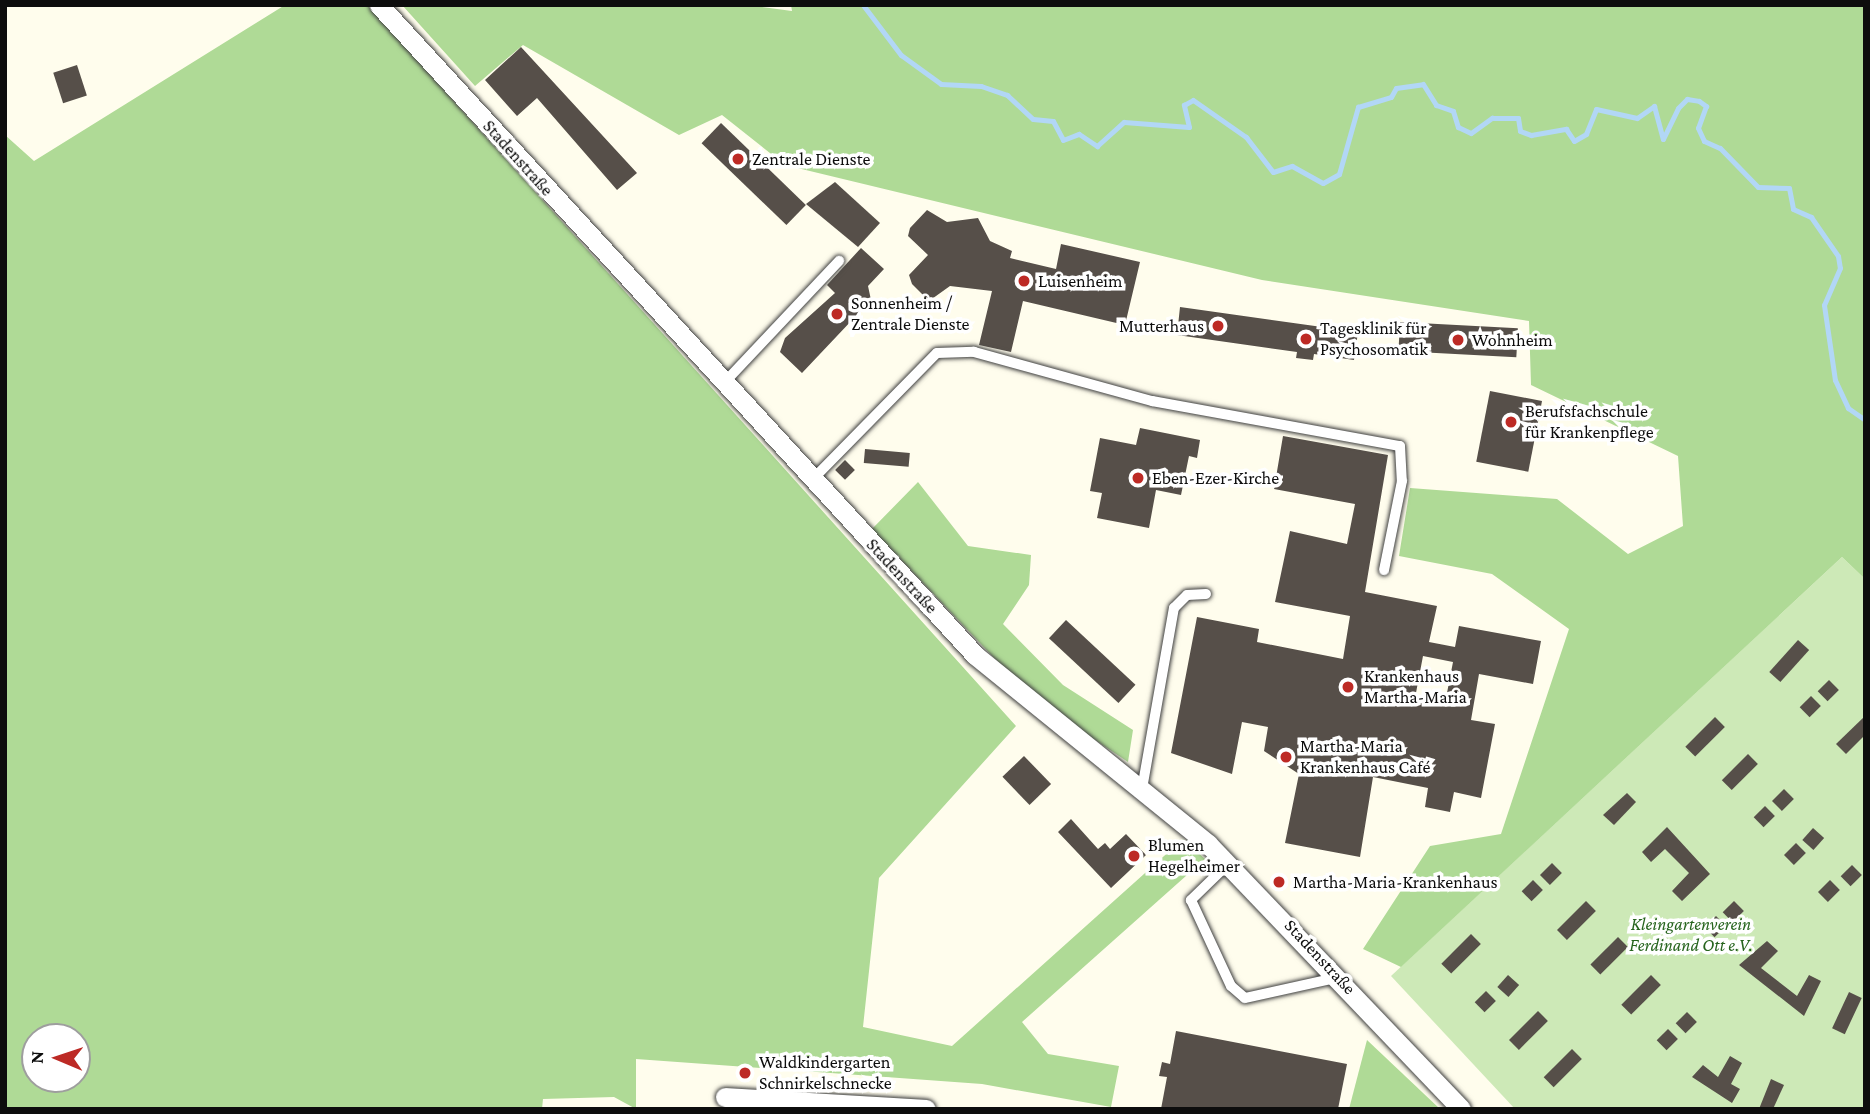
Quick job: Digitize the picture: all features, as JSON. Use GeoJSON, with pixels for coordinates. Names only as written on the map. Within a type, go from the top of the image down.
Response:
{"type":"FeatureCollection","features":[{"type":"Feature","properties":{"kind":"street","name":"Stadenstraße"},"geometry":{"type":"LineString","coordinates":[[379,5],[975,655],[1142,789],[1228,864],[1461,1109]]}},
{"type":"Feature","properties":{"kind":"street"},"geometry":{"type":"LineString","coordinates":[[725,1097],[926,1109]]}},
{"type":"Feature","properties":{"kind":"lane"},"geometry":{"type":"LineString","coordinates":[[724,384],[839,261]]}},
{"type":"Feature","properties":{"kind":"lane"},"geometry":{"type":"LineString","coordinates":[[812,480],[937,353],[974,352],[1152,401],[1399,446],[1402,481],[1384,570]]}},
{"type":"Feature","properties":{"kind":"lane"},"geometry":{"type":"LineString","coordinates":[[1142,789],[1174,608],[1187,595],[1206,594]]}},
{"type":"Feature","properties":{"kind":"lane"},"geometry":{"type":"LineString","coordinates":[[1228,864],[1191,900],[1231,986],[1245,998],[1337,978]]}},
{"type":"Feature","properties":{"kind":"green space"},"geometry":{"type":"Polygon","coordinates":[[[285,5],[367,5],[1016,726],[879,878],[863,1027],[952,1046],[1183,839],[1205,859],[1022,1022],[1048,1054],[1119,1066],[1111,1107],[982,1084],[636,1059],[636,1109],[614,1097],[543,1099],[542,1109],[5,1109],[5,135],[34,161],[285,5]]]}},
{"type":"Feature","properties":{"kind":"green space"},"geometry":{"type":"Polygon","coordinates":[[[402,5],[747,5],[792,11],[791,5],[1865,5],[1865,579],[1842,557],[1401,967],[1363,949],[1430,846],[1501,834],[1569,629],[1492,574],[1399,556],[1410,488],[1557,499],[1628,554],[1683,526],[1678,456],[1531,385],[1529,321],[1262,280],[785,165],[722,115],[679,135],[523,45],[475,86],[402,5]]]}},
{"type":"Feature","properties":{"kind":"green space"},"geometry":{"type":"Polygon","coordinates":[[[918,482],[968,546],[1031,555],[1029,585],[1003,624],[1063,685],[1133,730],[1128,762],[1031,697],[872,529],[918,482]]]}},
{"type":"Feature","properties":{"kind":"green space","name":"Kleingartenverein Ferdinand Ott e.V."},"geometry":{"type":"Polygon","coordinates":[[[1842,557],[1865,579],[1865,1109],[1515,1109],[1391,976],[1842,557]]]}},
{"type":"Feature","properties":{"kind":"green space"},"geometry":{"type":"Polygon","coordinates":[[[1367,1040],[1440,1109],[1349,1109],[1367,1040]]]}},
{"type":"Feature","properties":{"kind":"building"},"geometry":{"type":"Polygon","coordinates":[[[521,47],[637,173],[617,190],[537,98],[517,116],[485,80],[521,47]]]}},
{"type":"Feature","properties":{"kind":"building"},"geometry":{"type":"Polygon","coordinates":[[[77,65],[87,95],[63,103],[53,73],[77,65]]]}},
{"type":"Feature","properties":{"kind":"building","name":"Zentrale Dienste"},"geometry":{"type":"Polygon","coordinates":[[[721,123],[806,205],[786,225],[702,143],[721,123]]]}},
{"type":"Feature","properties":{"kind":"building"},"geometry":{"type":"Polygon","coordinates":[[[835,182],[880,223],[858,247],[806,204],[835,182]]]}},
{"type":"Feature","properties":{"kind":"building","name":"Luisenheim"},"geometry":{"type":"Polygon","coordinates":[[[927,210],[947,222],[978,218],[990,241],[1012,251],[1010,258],[1056,269],[1061,244],[1140,262],[1125,325],[1023,301],[1011,352],[979,345],[992,291],[950,286],[929,301],[912,284],[909,275],[928,255],[908,236],[910,228],[927,210]]]}},
{"type":"Feature","properties":{"kind":"building","name":"Sonnenheim / Zentrale Dienste"},"geometry":{"type":"Polygon","coordinates":[[[861,248],[884,269],[868,286],[871,300],[802,373],[780,352],[785,338],[835,293],[827,285],[861,248]]]}},
{"type":"Feature","properties":{"kind":"building"},"geometry":{"type":"Polygon","coordinates":[[[1180,307],[1358,332],[1354,360],[1314,354],[1313,360],[1296,358],[1297,352],[1177,335],[1180,307]]]}},
{"type":"Feature","properties":{"kind":"building","name":"Wohnheim"},"geometry":{"type":"Polygon","coordinates":[[[1400,322],[1518,328],[1516,357],[1398,351],[1400,322]]]}},
{"type":"Feature","properties":{"kind":"building","name":"Berufsfachschule für Krankenpflege"},"geometry":{"type":"Polygon","coordinates":[[[1490,391],[1542,401],[1528,472],[1476,462],[1490,391]]]}},
{"type":"Feature","properties":{"kind":"building","name":"Eben-Ezer-Kirche"},"geometry":{"type":"Polygon","coordinates":[[[1140,428],[1200,440],[1197,458],[1189,456],[1181,495],[1156,490],[1149,528],[1097,518],[1102,493],[1090,491],[1100,438],[1136,445],[1140,428]]]}},
{"type":"Feature","properties":{"kind":"building"},"geometry":{"type":"Polygon","coordinates":[[[1283,436],[1388,455],[1365,592],[1437,606],[1429,642],[1455,647],[1459,626],[1541,641],[1533,684],[1479,674],[1471,720],[1495,724],[1481,798],[1454,792],[1450,812],[1425,807],[1428,788],[1373,777],[1360,857],[1285,843],[1299,774],[1264,751],[1268,727],[1242,722],[1232,774],[1171,753],[1197,617],[1259,629],[1257,642],[1343,659],[1350,616],[1275,602],[1290,531],[1347,544],[1355,504],[1274,489],[1283,436]],[[1423,656],[1415,698],[1446,698],[1453,662],[1423,656]]]}},
{"type":"Feature","properties":{"kind":"building"},"geometry":{"type":"Polygon","coordinates":[[[865,449],[910,453],[909,467],[864,463],[865,449]]]}},
{"type":"Feature","properties":{"kind":"building"},"geometry":{"type":"Polygon","coordinates":[[[845,460],[855,470],[845,480],[835,470],[845,460]]]}},
{"type":"Feature","properties":{"kind":"building"},"geometry":{"type":"Polygon","coordinates":[[[1066,620],[1135,685],[1118,703],[1049,638],[1066,620]]]}},
{"type":"Feature","properties":{"kind":"building"},"geometry":{"type":"Polygon","coordinates":[[[1798,640],[1809,650],[1780,682],[1769,672],[1798,640]]]}},
{"type":"Feature","properties":{"kind":"building"},"geometry":{"type":"Polygon","coordinates":[[[1829,680],[1839,690],[1828,701],[1818,691],[1829,680]]]}},
{"type":"Feature","properties":{"kind":"building"},"geometry":{"type":"Polygon","coordinates":[[[1811,696],[1821,706],[1810,717],[1800,707],[1811,696]]]}},
{"type":"Feature","properties":{"kind":"building"},"geometry":{"type":"Polygon","coordinates":[[[1865,716],[1865,735],[1846,754],[1836,744],[1865,716]]]}},
{"type":"Feature","properties":{"kind":"building"},"geometry":{"type":"Polygon","coordinates":[[[1715,717],[1725,727],[1695,757],[1685,747],[1715,717]]]}},
{"type":"Feature","properties":{"kind":"building"},"geometry":{"type":"Polygon","coordinates":[[[1748,754],[1758,764],[1732,790],[1722,780],[1748,754]]]}},
{"type":"Feature","properties":{"kind":"building"},"geometry":{"type":"Polygon","coordinates":[[[1024,756],[1051,784],[1030,805],[1002,777],[1024,756]]]}},
{"type":"Feature","properties":{"kind":"building"},"geometry":{"type":"Polygon","coordinates":[[[1784,789],[1794,799],[1782,811],[1772,801],[1784,789]]]}},
{"type":"Feature","properties":{"kind":"building"},"geometry":{"type":"Polygon","coordinates":[[[1627,793],[1636,802],[1614,825],[1603,815],[1627,793]]]}},
{"type":"Feature","properties":{"kind":"building"},"geometry":{"type":"Polygon","coordinates":[[[1765,806],[1775,816],[1764,827],[1754,817],[1765,806]]]}},
{"type":"Feature","properties":{"kind":"building"},"geometry":{"type":"Polygon","coordinates":[[[1071,819],[1098,849],[1105,843],[1110,849],[1126,834],[1146,855],[1111,888],[1058,832],[1071,819]]]}},
{"type":"Feature","properties":{"kind":"building"},"geometry":{"type":"Polygon","coordinates":[[[1667,827],[1710,874],[1682,901],[1672,891],[1689,873],[1665,849],[1651,862],[1642,852],[1667,827]]]}},
{"type":"Feature","properties":{"kind":"building"},"geometry":{"type":"Polygon","coordinates":[[[1813,828],[1824,838],[1813,850],[1802,840],[1813,828]]]}},
{"type":"Feature","properties":{"kind":"building"},"geometry":{"type":"Polygon","coordinates":[[[1796,843],[1806,853],[1794,865],[1784,855],[1796,843]]]}},
{"type":"Feature","properties":{"kind":"building"},"geometry":{"type":"Polygon","coordinates":[[[1552,863],[1562,873],[1550,885],[1540,875],[1552,863]]]}},
{"type":"Feature","properties":{"kind":"building"},"geometry":{"type":"Polygon","coordinates":[[[1852,865],[1862,875],[1851,886],[1841,876],[1852,865]]]}},
{"type":"Feature","properties":{"kind":"building"},"geometry":{"type":"Polygon","coordinates":[[[1533,880],[1543,890],[1532,901],[1522,891],[1533,880]]]}},
{"type":"Feature","properties":{"kind":"building"},"geometry":{"type":"Polygon","coordinates":[[[1830,880],[1840,890],[1828,902],[1818,892],[1830,880]]]}},
{"type":"Feature","properties":{"kind":"building"},"geometry":{"type":"Polygon","coordinates":[[[1586,901],[1596,911],[1567,940],[1557,930],[1586,901]]]}},
{"type":"Feature","properties":{"kind":"building"},"geometry":{"type":"Polygon","coordinates":[[[1734,901],[1744,911],[1733,922],[1723,912],[1734,901]]]}},
{"type":"Feature","properties":{"kind":"building"},"geometry":{"type":"Polygon","coordinates":[[[1716,916],[1726,926],[1715,937],[1705,927],[1716,916]]]}},
{"type":"Feature","properties":{"kind":"building"},"geometry":{"type":"Polygon","coordinates":[[[1471,934],[1481,944],[1451,974],[1441,964],[1471,934]]]}},
{"type":"Feature","properties":{"kind":"building"},"geometry":{"type":"Polygon","coordinates":[[[1618,937],[1628,947],[1600,974],[1590,965],[1618,937]]]}},
{"type":"Feature","properties":{"kind":"building"},"geometry":{"type":"Polygon","coordinates":[[[1767,941],[1778,951],[1761,968],[1797,996],[1809,975],[1821,981],[1804,1016],[1739,965],[1767,941]]]}},
{"type":"Feature","properties":{"kind":"building"},"geometry":{"type":"Polygon","coordinates":[[[1508,975],[1519,985],[1508,997],[1497,987],[1508,975]]]}},
{"type":"Feature","properties":{"kind":"building"},"geometry":{"type":"Polygon","coordinates":[[[1651,975],[1661,985],[1631,1015],[1621,1005],[1651,975]]]}},
{"type":"Feature","properties":{"kind":"building"},"geometry":{"type":"Polygon","coordinates":[[[1486,991],[1496,1001],[1485,1012],[1475,1002],[1486,991]]]}},
{"type":"Feature","properties":{"kind":"building"},"geometry":{"type":"Polygon","coordinates":[[[1849,992],[1862,998],[1845,1034],[1832,1028],[1849,992]]]}},
{"type":"Feature","properties":{"kind":"building"},"geometry":{"type":"Polygon","coordinates":[[[1538,1011],[1548,1021],[1519,1050],[1509,1040],[1538,1011]]]}},
{"type":"Feature","properties":{"kind":"building"},"geometry":{"type":"Polygon","coordinates":[[[1687,1012],[1697,1022],[1686,1033],[1676,1023],[1687,1012]]]}},
{"type":"Feature","properties":{"kind":"building"},"geometry":{"type":"Polygon","coordinates":[[[1668,1029],[1678,1039],[1667,1050],[1657,1040],[1668,1029]]]}},
{"type":"Feature","properties":{"kind":"building"},"geometry":{"type":"Polygon","coordinates":[[[1176,1031],[1347,1064],[1338,1109],[1161,1109],[1167,1077],[1159,1076],[1162,1062],[1170,1064],[1176,1031]]]}},
{"type":"Feature","properties":{"kind":"building"},"geometry":{"type":"Polygon","coordinates":[[[1572,1049],[1582,1059],[1554,1087],[1544,1077],[1572,1049]]]}},
{"type":"Feature","properties":{"kind":"building"},"geometry":{"type":"Polygon","coordinates":[[[1730,1056],[1742,1063],[1731,1084],[1740,1089],[1732,1103],[1692,1077],[1703,1065],[1718,1077],[1730,1056]]]}},
{"type":"Feature","properties":{"kind":"building"},"geometry":{"type":"Polygon","coordinates":[[[1771,1079],[1784,1085],[1773,1109],[1759,1109],[1771,1079]]]}},
{"type":"Feature","properties":{"kind":"waterway"},"geometry":{"type":"LineString","coordinates":[[863,5],[901,55],[941,84],[981,86],[1007,95],[1033,119],[1053,121],[1063,140],[1079,134],[1097,146],[1124,122],[1189,127],[1184,105],[1193,100],[1246,137],[1273,172],[1292,166],[1323,183],[1339,174],[1358,107],[1391,97],[1396,88],[1423,84],[1436,105],[1453,111],[1458,127],[1471,133],[1492,118],[1518,118],[1520,131],[1531,135],[1566,129],[1574,141],[1586,134],[1596,109],[1637,118],[1654,106],[1663,139],[1678,108],[1687,99],[1699,101],[1706,106],[1698,128],[1704,141],[1720,148],[1758,187],[1789,188],[1793,209],[1811,217],[1838,256],[1840,268],[1824,305],[1835,380],[1848,408],[1865,420]]}},
{"type":"Feature","properties":{"kind":"place","name":"Zentrale Dienste"},"geometry":{"type":"Point","coordinates":[738,159]}},
{"type":"Feature","properties":{"kind":"place","name":"Luisenheim"},"geometry":{"type":"Point","coordinates":[1024,281]}},
{"type":"Feature","properties":{"kind":"place","name":"Sonnenheim / Zentrale Dienste"},"geometry":{"type":"Point","coordinates":[837,314]}},
{"type":"Feature","properties":{"kind":"place","name":"Mutterhaus"},"geometry":{"type":"Point","coordinates":[1218,326]}},
{"type":"Feature","properties":{"kind":"place","name":"Tagesklinik für Psychosomatik"},"geometry":{"type":"Point","coordinates":[1306,339]}},
{"type":"Feature","properties":{"kind":"place","name":"Wohnheim"},"geometry":{"type":"Point","coordinates":[1458,340]}},
{"type":"Feature","properties":{"kind":"place","name":"Berufsfachschule für Krankenpflege"},"geometry":{"type":"Point","coordinates":[1511,422]}},
{"type":"Feature","properties":{"kind":"place","name":"Eben-Ezer-Kirche"},"geometry":{"type":"Point","coordinates":[1138,478]}},
{"type":"Feature","properties":{"kind":"place","name":"Krankenhaus Martha-Maria"},"geometry":{"type":"Point","coordinates":[1348,687]}},
{"type":"Feature","properties":{"kind":"place","name":"Martha-Maria Krankenhaus Café"},"geometry":{"type":"Point","coordinates":[1286,757]}},
{"type":"Feature","properties":{"kind":"place","name":"Blumen Hegelheimer"},"geometry":{"type":"Point","coordinates":[1134,856]}},
{"type":"Feature","properties":{"kind":"place","name":"Martha-Maria-Krankenhaus"},"geometry":{"type":"Point","coordinates":[1279,882]}},
{"type":"Feature","properties":{"kind":"place","name":"Waldkindergarten Schnirkelschnecke"},"geometry":{"type":"Point","coordinates":[745,1073]}}]}
